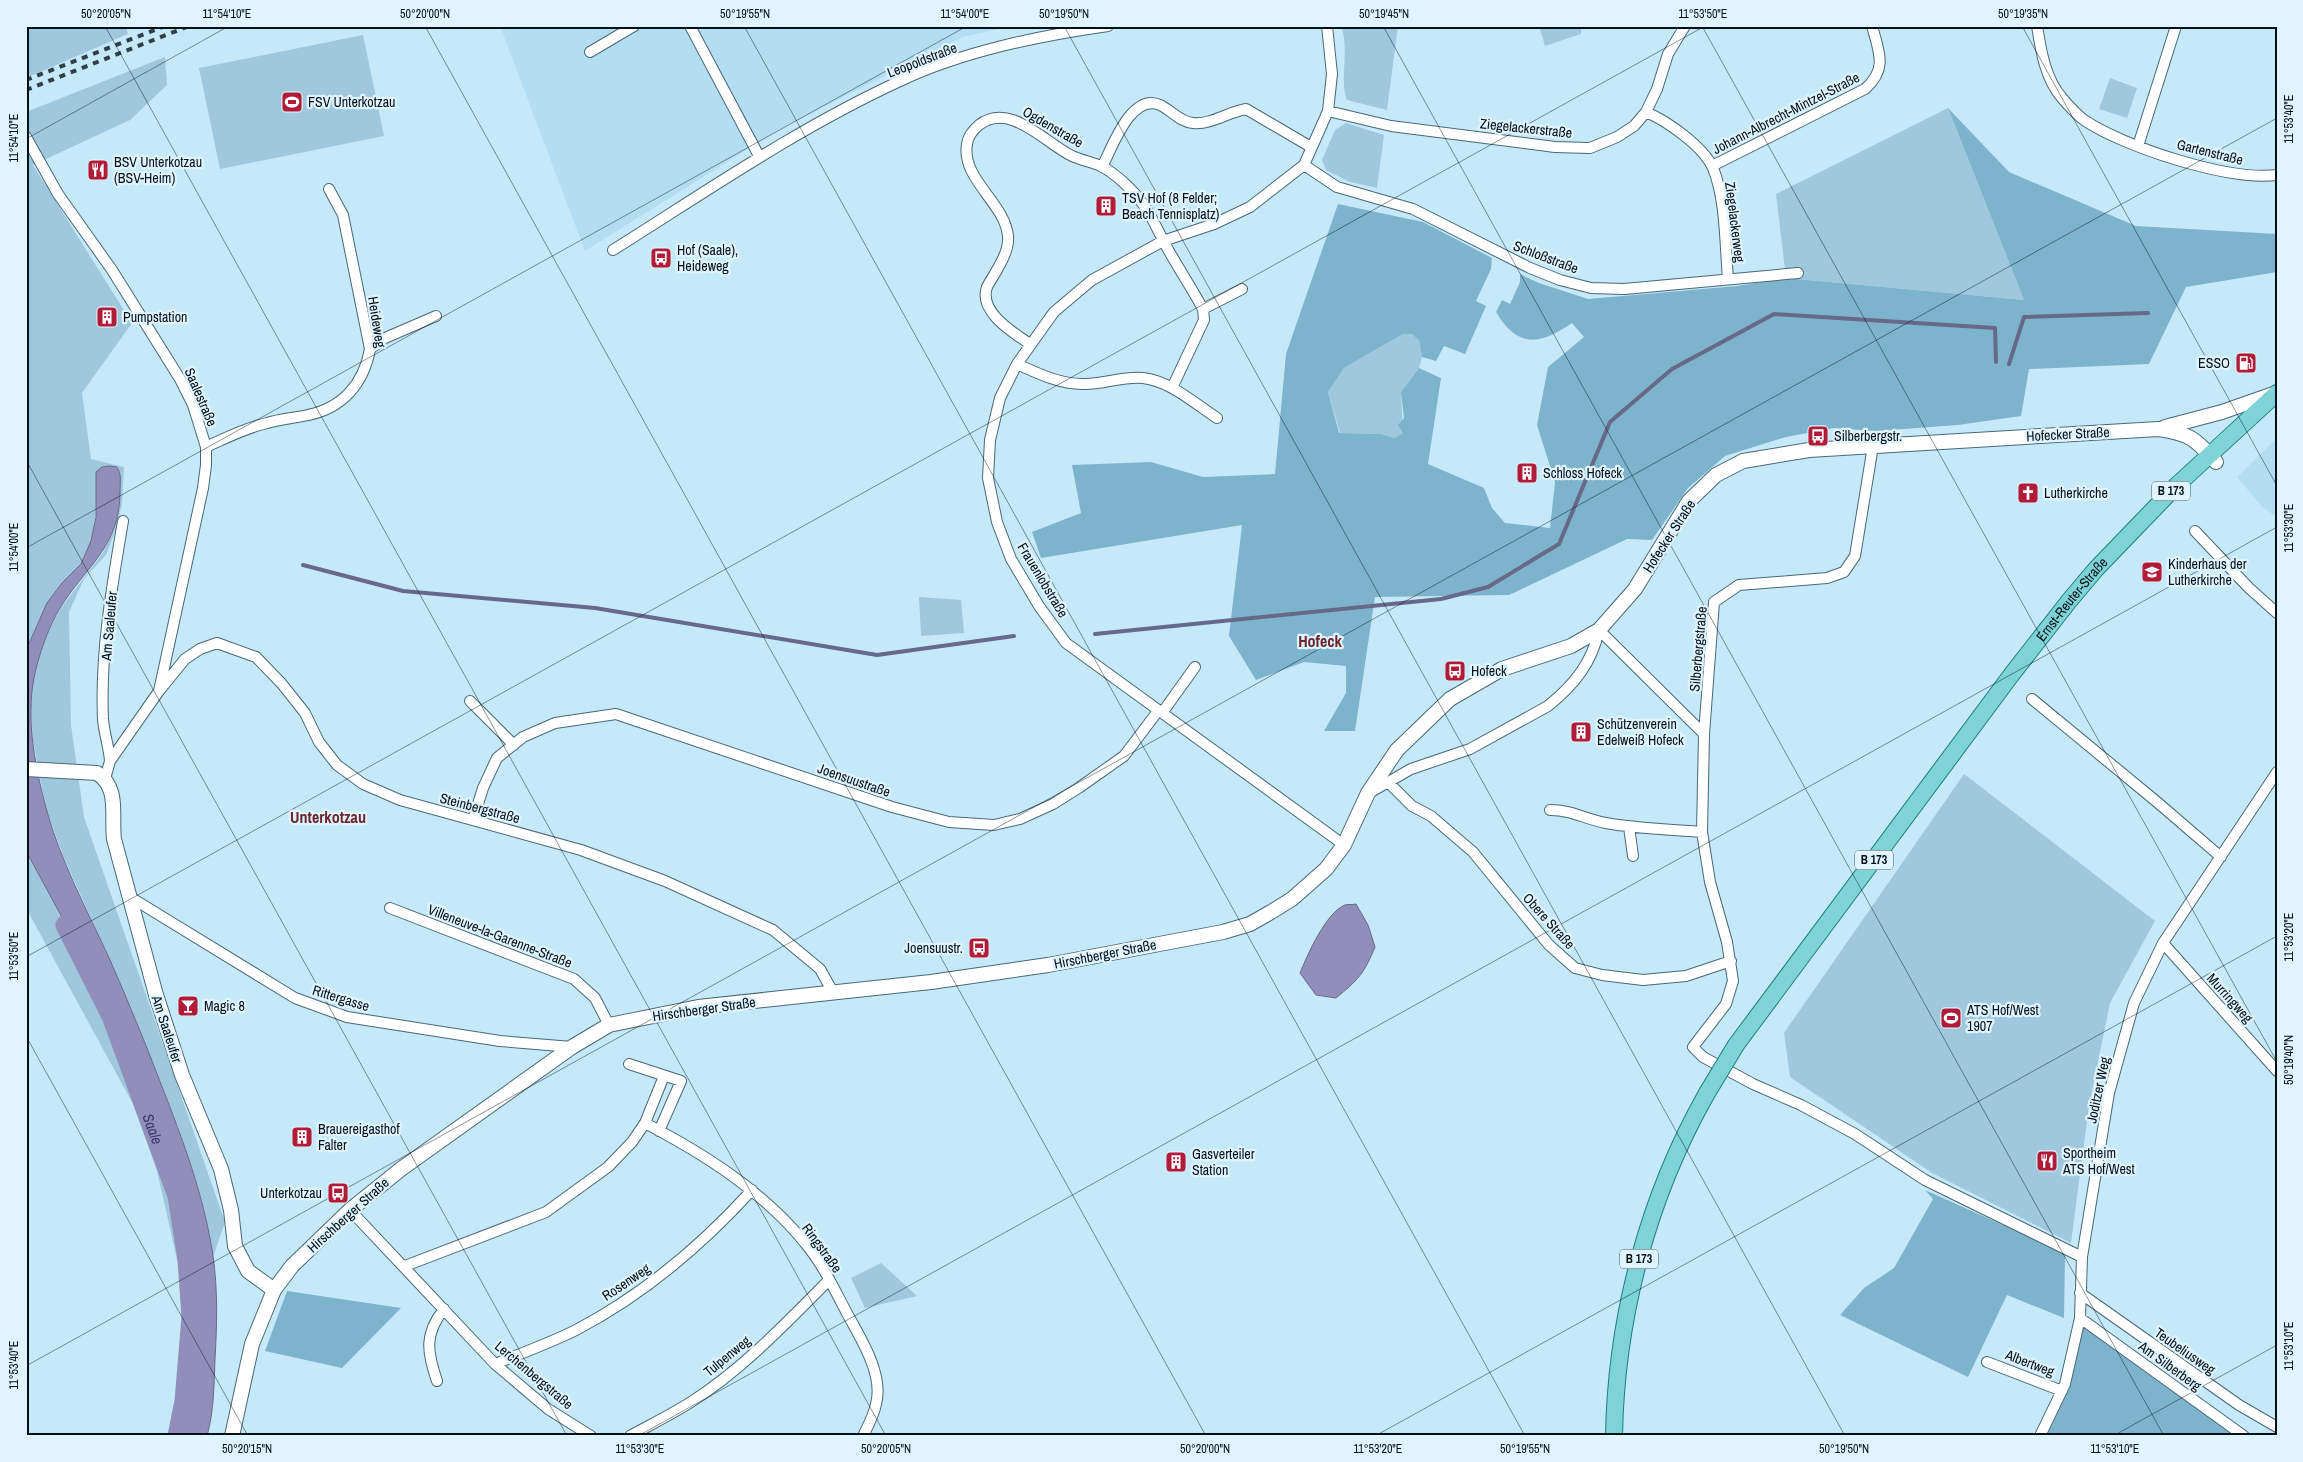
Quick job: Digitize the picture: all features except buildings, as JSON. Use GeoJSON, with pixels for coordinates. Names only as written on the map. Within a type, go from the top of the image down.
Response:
{"type":"FeatureCollection","features":[{"type":"Feature","properties":{"kind":"main road","name":"Hofecker Straße"},"geometry":{"type":"LineString","coordinates":[[2158,429],[2222,412],[2277,393]]}},
{"type":"Feature","properties":{"kind":"main road","name":"Ernst-Reuter-Straße"},"geometry":{"type":"LineString","coordinates":[[2213,458],[2277,393]]}},
{"type":"Feature","properties":{"kind":"main road","name":"Ernst-Reuter-Straße"},"geometry":{"type":"LineString","coordinates":[[1614,1436],[1620,1354],[1641,1250],[1675,1154],[1707,1093],[1736,1045],[2012,674],[2096,569],[2176,486],[2277,408]]}},
{"type":"Feature","properties":{"kind":"main road","name":"Hofecker Straße"},"geometry":{"type":"LineString","coordinates":[[1344,845],[1368,793],[1397,750],[1450,699],[1502,669],[1571,646],[1599,630],[1635,589],[1670,529],[1689,501],[1716,475],[1743,461],[1809,450],[2158,429],[2176,431],[2191,436],[2213,458]]}},
{"type":"Feature","properties":{"kind":"main road"},"geometry":{"type":"LineString","coordinates":[[26,769],[97,773],[106,779]]}},
{"type":"Feature","properties":{"kind":"main road","name":"Am Saaleufer"},"geometry":{"type":"LineString","coordinates":[[106,779],[113,798],[112,819],[114,839],[156,995],[179,1066],[221,1169],[231,1210],[235,1246],[248,1271],[274,1290]]}},
{"type":"Feature","properties":{"kind":"main road","name":"Hirschberger Straße"},"geometry":{"type":"LineString","coordinates":[[232,1436],[252,1344],[274,1290],[292,1266],[350,1210],[401,1169],[568,1046],[609,1025],[698,1007],[834,994],[931,982],[1048,965],[1223,932],[1250,924],[1292,899],[1326,869],[1344,845]]}},
{"type":"Feature","properties":{"kind":"street"},"geometry":{"type":"LineString","coordinates":[[590,52],[634,26]]}},
{"type":"Feature","properties":{"kind":"street"},"geometry":{"type":"LineString","coordinates":[[690,26],[759,156]]}},
{"type":"Feature","properties":{"kind":"street","name":"Leopoldstraße"},"geometry":{"type":"LineString","coordinates":[[613,250],[759,156],[900,81],[934,67],[1043,36],[1108,26]]}},
{"type":"Feature","properties":{"kind":"street"},"geometry":{"type":"LineString","coordinates":[[1304,165],[1328,111],[1332,74],[1327,26]]}},
{"type":"Feature","properties":{"kind":"street","name":"Ziegelackerstraße"},"geometry":{"type":"LineString","coordinates":[[1328,111],[1391,126],[1555,147],[1590,148],[1618,137],[1634,126],[1646,112],[1657,89],[1668,54],[1685,26]]}},
{"type":"Feature","properties":{"kind":"street","name":"Johann-Albrecht-Mintzel-Straße"},"geometry":{"type":"LineString","coordinates":[[1712,166],[1865,89],[1874,81],[1880,70],[1879,52],[1872,26]]}},
{"type":"Feature","properties":{"kind":"street","name":"Gartenstraße"},"geometry":{"type":"LineString","coordinates":[[2037,26],[2042,57],[2050,76],[2060,96],[2082,119],[2108,134],[2138,146],[2226,172],[2264,177],[2277,175]]}},
{"type":"Feature","properties":{"kind":"street"},"geometry":{"type":"LineString","coordinates":[[2138,146],[2176,26]]}},
{"type":"Feature","properties":{"kind":"street"},"geometry":{"type":"LineString","coordinates":[[1102,167],[1129,116],[1142,104],[1152,102],[1191,123],[1201,124],[1246,109],[1311,147]]}},
{"type":"Feature","properties":{"kind":"street","name":"Ziegelackerweg"},"geometry":{"type":"LineString","coordinates":[[1646,112],[1663,119],[1695,146],[1712,166],[1719,190],[1728,279]]}},
{"type":"Feature","properties":{"kind":"street","name":"Ogdenstraße"},"geometry":{"type":"LineString","coordinates":[[1030,344],[1007,329],[988,305],[986,296],[987,288],[1007,250],[1008,236],[1005,223],[974,175],[968,160],[966,146],[968,138],[985,121],[997,116],[1014,120],[1072,156],[1102,167],[1125,185],[1143,204],[1203,309]]}},
{"type":"Feature","properties":{"kind":"street","name":"Saalestraße"},"geometry":{"type":"LineString","coordinates":[[26,137],[58,194],[112,270],[180,379],[193,405],[206,447],[203,488],[159,691],[110,761],[106,779]]}},
{"type":"Feature","properties":{"kind":"street","name":"Frauenlobstraße"},"geometry":{"type":"LineString","coordinates":[[1304,165],[1250,207],[1214,224],[1163,241],[1092,280],[1054,312],[1017,364],[1000,398],[990,440],[988,478],[997,522],[1011,559],[1039,606],[1066,643],[1344,845]]}},
{"type":"Feature","properties":{"kind":"street","name":"Schloßstraße"},"geometry":{"type":"LineString","coordinates":[[1304,165],[1337,187],[1413,209],[1490,249],[1560,280],[1591,288],[1624,289],[1798,273]]}},
{"type":"Feature","properties":{"kind":"street","name":"Heideweg"},"geometry":{"type":"LineString","coordinates":[[206,447],[246,429],[266,423],[311,415],[341,401],[361,379],[367,365],[370,349],[343,215],[329,189]]}},
{"type":"Feature","properties":{"kind":"street"},"geometry":{"type":"LineString","coordinates":[[1172,388],[1204,320],[1203,309],[1242,289]]}},
{"type":"Feature","properties":{"kind":"street"},"geometry":{"type":"LineString","coordinates":[[370,349],[385,338],[436,316]]}},
{"type":"Feature","properties":{"kind":"street"},"geometry":{"type":"LineString","coordinates":[[1017,364],[1064,382],[1083,384],[1124,378],[1143,378],[1172,388],[1217,418]]}},
{"type":"Feature","properties":{"kind":"street","name":"Silberbergstraße"},"geometry":{"type":"LineString","coordinates":[[1873,446],[1855,556],[1844,572],[1827,578],[1739,585],[1714,602],[1704,734],[1702,832],[1710,882],[1731,961],[1733,981],[1731,994],[1726,1004],[1693,1047],[1697,1053],[1753,1084],[1826,1118],[1855,1134],[1925,1180],[2082,1257]]}},
{"type":"Feature","properties":{"kind":"street","name":"Am Saaleufer"},"geometry":{"type":"LineString","coordinates":[[110,761],[103,719],[105,654],[112,585],[123,521]]}},
{"type":"Feature","properties":{"kind":"street"},"geometry":{"type":"LineString","coordinates":[[2195,531],[2249,588],[2277,613]]}},
{"type":"Feature","properties":{"kind":"street"},"geometry":{"type":"LineString","coordinates":[[1599,630],[1704,734]]}},
{"type":"Feature","properties":{"kind":"street"},"geometry":{"type":"LineString","coordinates":[[1368,793],[1411,769],[1470,749],[1548,706],[1559,697],[1585,667],[1595,650],[1599,630]]}},
{"type":"Feature","properties":{"kind":"street","name":"Steinbergstraße"},"geometry":{"type":"LineString","coordinates":[[159,691],[184,659],[200,648],[217,643],[256,657],[282,684],[305,713],[319,742],[337,764],[363,784],[400,800],[581,850],[665,881],[772,930],[820,969],[834,994]]}},
{"type":"Feature","properties":{"kind":"street","name":"Joensuustraße"},"geometry":{"type":"LineString","coordinates":[[473,820],[483,788],[497,758],[514,744],[524,737],[555,723],[616,714],[892,807],[949,822],[994,825],[1020,819],[1053,804],[1080,788],[1124,756],[1195,668]]}},
{"type":"Feature","properties":{"kind":"street"},"geometry":{"type":"LineString","coordinates":[[2032,699],[2221,857]]}},
{"type":"Feature","properties":{"kind":"street"},"geometry":{"type":"LineString","coordinates":[[470,702],[514,744]]}},
{"type":"Feature","properties":{"kind":"street","name":"Joditzer Weg"},"geometry":{"type":"LineString","coordinates":[[2040,1436],[2062,1390],[2080,1318],[2082,1257],[2109,1093],[2134,1003],[2163,943],[2277,772]]}},
{"type":"Feature","properties":{"kind":"street","name":"Obere Straße"},"geometry":{"type":"LineString","coordinates":[[1388,782],[1412,806],[1431,816],[1473,852],[1549,945],[1575,968],[1602,975],[1643,980],[1686,976],[1731,961]]}},
{"type":"Feature","properties":{"kind":"street"},"geometry":{"type":"LineString","coordinates":[[1550,810],[1568,810],[1585,818],[1629,827],[1655,827],[1702,832]]}},
{"type":"Feature","properties":{"kind":"street"},"geometry":{"type":"LineString","coordinates":[[1629,827],[1633,856]]}},
{"type":"Feature","properties":{"kind":"street","name":"Rittergasse"},"geometry":{"type":"LineString","coordinates":[[130,897],[295,998],[347,1017],[500,1041],[568,1046]]}},
{"type":"Feature","properties":{"kind":"street","name":"Villeneuve-la-Garenne-Straße"},"geometry":{"type":"LineString","coordinates":[[390,908],[574,979],[595,998],[609,1025]]}},
{"type":"Feature","properties":{"kind":"street","name":"Murringweg"},"geometry":{"type":"LineString","coordinates":[[2163,943],[2277,1071]]}},
{"type":"Feature","properties":{"kind":"street"},"geometry":{"type":"LineString","coordinates":[[629,1064],[681,1081],[659,1131]]}},
{"type":"Feature","properties":{"kind":"street"},"geometry":{"type":"LineString","coordinates":[[405,1266],[546,1212],[608,1167],[632,1142],[645,1123],[664,1076]]}},
{"type":"Feature","properties":{"kind":"street","name":"Ringstraße"},"geometry":{"type":"LineString","coordinates":[[645,1123],[721,1167],[752,1190],[778,1213],[806,1244],[829,1280],[872,1364],[877,1386],[877,1403],[863,1436]]}},
{"type":"Feature","properties":{"kind":"street","name":"Rosenweg"},"geometry":{"type":"LineString","coordinates":[[494,1364],[576,1329],[652,1281],[687,1256],[720,1225],[752,1190]]}},
{"type":"Feature","properties":{"kind":"street","name":"Lerchenbergstraße"},"geometry":{"type":"LineString","coordinates":[[350,1210],[405,1266],[494,1364],[548,1409],[591,1436]]}},
{"type":"Feature","properties":{"kind":"street","name":"Tulpenweg"},"geometry":{"type":"LineString","coordinates":[[630,1436],[691,1402],[736,1368],[785,1324],[829,1280]]}},
{"type":"Feature","properties":{"kind":"street","name":"Teubeliusweg"},"geometry":{"type":"LineString","coordinates":[[2080,1293],[2239,1405],[2277,1427]]}},
{"type":"Feature","properties":{"kind":"street"},"geometry":{"type":"LineString","coordinates":[[437,1381],[429,1358],[429,1338],[436,1320],[444,1309]]}},
{"type":"Feature","properties":{"kind":"street","name":"Am Silberberg"},"geometry":{"type":"LineString","coordinates":[[2080,1318],[2244,1436]]}},
{"type":"Feature","properties":{"kind":"street","name":"Albertweg"},"geometry":{"type":"LineString","coordinates":[[1987,1362],[2062,1390]]}},
{"type":"Feature","properties":{"kind":"shaded area"},"geometry":{"type":"Polygon","coordinates":[[[26,26],[126,26],[128,34],[26,78],[26,26]]]}},
{"type":"Feature","properties":{"kind":"shaded area"},"geometry":{"type":"Polygon","coordinates":[[[500,26],[1013,26],[963,37],[780,129],[585,251],[500,26]]]}},
{"type":"Feature","properties":{"kind":"shaded area"},"geometry":{"type":"Polygon","coordinates":[[[1341,26],[1398,26],[1387,110],[1347,100],[1344,84],[1345,45],[1341,26]]]}},
{"type":"Feature","properties":{"kind":"shaded area"},"geometry":{"type":"Polygon","coordinates":[[[1539,26],[1581,26],[1581,34],[1545,46],[1539,26]]]}},
{"type":"Feature","properties":{"kind":"shaded area","name":"FSV Unterkotzau"},"geometry":{"type":"Polygon","coordinates":[[[363,35],[384,136],[220,169],[199,68],[363,35]]]}},
{"type":"Feature","properties":{"kind":"shaded area"},"geometry":{"type":"Polygon","coordinates":[[[165,57],[167,85],[130,120],[33,165],[132,323],[82,393],[91,459],[124,467],[122,504],[116,529],[106,555],[84,579],[69,612],[71,725],[84,817],[225,1222],[213,1257],[199,1192],[179,1129],[132,1010],[64,858],[46,809],[33,740],[30,698],[36,667],[44,641],[60,609],[103,553],[115,529],[120,504],[120,472],[96,472],[95,519],[87,553],[80,566],[63,582],[52,597],[37,624],[26,650],[26,112],[165,57]]]}},
{"type":"Feature","properties":{"kind":"shaded area"},"geometry":{"type":"Polygon","coordinates":[[[2110,78],[2137,88],[2127,118],[2099,109],[2110,78]]]}},
{"type":"Feature","properties":{"kind":"shaded area"},"geometry":{"type":"Polygon","coordinates":[[[1948,108],[2024,300],[1786,278],[1776,194],[1948,108]]]}},
{"type":"Feature","properties":{"kind":"shaded area"},"geometry":{"type":"Polygon","coordinates":[[[1948,108],[2009,172],[2136,226],[2277,234],[2277,272],[2186,287],[2149,364],[2029,369],[2021,416],[1958,425],[1876,431],[1834,428],[1786,437],[1725,456],[1688,488],[1652,540],[1627,539],[1509,595],[1375,597],[1355,731],[1324,731],[1346,693],[1346,666],[1304,662],[1256,680],[1229,636],[1242,525],[1041,558],[1032,532],[1081,513],[1072,465],[1151,462],[1203,477],[1275,474],[1286,354],[1338,204],[1423,222],[1492,258],[1491,269],[1476,301],[1486,306],[1465,354],[1444,346],[1436,361],[1422,357],[1419,340],[1412,334],[1403,334],[1344,368],[1328,392],[1339,433],[1381,434],[1394,438],[1403,433],[1398,425],[1404,418],[1401,392],[1419,368],[1441,378],[1428,464],[1484,488],[1492,508],[1505,523],[1550,528],[1555,482],[1537,425],[1548,367],[1584,337],[1572,323],[1550,336],[1530,340],[1521,338],[1504,324],[1496,312],[1502,300],[1510,304],[1520,282],[1520,274],[1539,283],[1588,299],[1737,286],[1786,278],[2024,300],[1948,108]]]}},
{"type":"Feature","properties":{"kind":"shaded area"},"geometry":{"type":"Polygon","coordinates":[[[1346,123],[1384,135],[1377,188],[1350,182],[1326,170],[1322,160],[1335,130],[1346,123]]]}},
{"type":"Feature","properties":{"kind":"shaded area"},"geometry":{"type":"Polygon","coordinates":[[[1403,334],[1412,334],[1420,340],[1422,357],[1419,368],[1401,392],[1403,433],[1394,438],[1381,434],[1340,433],[1328,392],[1344,368],[1403,334]]]}},
{"type":"Feature","properties":{"kind":"shaded area"},"geometry":{"type":"Polygon","coordinates":[[[2277,438],[2277,517],[2263,508],[2237,477],[2277,438]]]}},
{"type":"Feature","properties":{"kind":"shaded area"},"geometry":{"type":"Polygon","coordinates":[[[102,467],[117,467],[120,476],[118,511],[114,527],[100,555],[60,608],[47,636],[33,682],[31,700],[32,736],[34,755],[46,808],[59,847],[149,1053],[185,1147],[204,1212],[213,1256],[217,1308],[213,1398],[207,1436],[180,1436],[194,1365],[198,1318],[194,1261],[183,1197],[163,1137],[114,1013],[26,851],[26,650],[47,603],[62,583],[81,564],[91,541],[96,517],[96,472],[102,467]]]}},
{"type":"Feature","properties":{"kind":"shaded area"},"geometry":{"type":"Polygon","coordinates":[[[919,597],[961,600],[964,633],[921,636],[919,597]]]}},
{"type":"Feature","properties":{"kind":"shaded area","name":"ATS Hof/West 1907"},"geometry":{"type":"Polygon","coordinates":[[[1964,774],[2155,921],[2110,1003],[2089,1106],[2071,1243],[1932,1173],[1790,1077],[1784,1033],[1964,774]]]}},
{"type":"Feature","properties":{"kind":"shaded area"},"geometry":{"type":"Polygon","coordinates":[[[26,851],[114,1013],[163,1137],[183,1197],[194,1261],[198,1318],[186,1299],[157,1171],[133,1104],[26,908],[26,851]]]}},
{"type":"Feature","properties":{"kind":"shaded area"},"geometry":{"type":"Polygon","coordinates":[[[1356,904],[1368,925],[1375,947],[1360,976],[1336,998],[1316,995],[1300,973],[1303,965],[1318,935],[1331,916],[1345,905],[1356,904]]]}},
{"type":"Feature","properties":{"kind":"shaded area"},"geometry":{"type":"Polygon","coordinates":[[[1925,1190],[2065,1253],[2064,1318],[2007,1295],[1968,1377],[1840,1315],[1864,1288],[1894,1268],[1933,1199],[1925,1190]]]}},
{"type":"Feature","properties":{"kind":"shaded area"},"geometry":{"type":"Polygon","coordinates":[[[881,1263],[917,1296],[865,1308],[851,1278],[881,1263]]]}},
{"type":"Feature","properties":{"kind":"shaded area"},"geometry":{"type":"Polygon","coordinates":[[[287,1291],[401,1308],[342,1368],[265,1351],[287,1291]]]}},
{"type":"Feature","properties":{"kind":"shaded area"},"geometry":{"type":"Polygon","coordinates":[[[2080,1318],[2244,1436],[2041,1436],[2062,1391],[2080,1318]]]}},
{"type":"Feature","properties":{"kind":"waterway"},"geometry":{"type":"LineString","coordinates":[[2009,364],[2024,317],[2148,313]]}},
{"type":"Feature","properties":{"kind":"waterway"},"geometry":{"type":"LineString","coordinates":[[1095,634],[1441,599],[1488,587],[1559,544],[1610,422],[1672,369],[1774,314],[1995,328],[1996,362]]}},
{"type":"Feature","properties":{"kind":"waterway"},"geometry":{"type":"LineString","coordinates":[[303,565],[403,591],[595,608],[877,655],[1014,636]]}},
{"type":"Feature","properties":{"kind":"waterway","name":"Saale"},"geometry":{"type":"LineString","coordinates":[[66,925],[112,1016],[178,1196],[188,1260],[192,1317],[185,1401],[178,1436]]}},
{"type":"Feature","properties":{"kind":"railway"},"geometry":{"type":"LineString","coordinates":[[26,80],[165,26]]}},
{"type":"Feature","properties":{"kind":"railway"},"geometry":{"type":"LineString","coordinates":[[26,90],[189,26]]}},
{"type":"Feature","properties":{"kind":"place","name":"FSV Unterkotzau"},"geometry":{"type":"Point","coordinates":[292,102]}},
{"type":"Feature","properties":{"kind":"place","name":"BSV Unterkotzau (BSV-Heim)"},"geometry":{"type":"Point","coordinates":[98,170]}},
{"type":"Feature","properties":{"kind":"place","name":"TSV Hof (8 Felder; Beach Tennisplatz)"},"geometry":{"type":"Point","coordinates":[1106,206]}},
{"type":"Feature","properties":{"kind":"place","name":"Hof (Saale), Heideweg"},"geometry":{"type":"Point","coordinates":[661,258]}},
{"type":"Feature","properties":{"kind":"place","name":"Pumpstation"},"geometry":{"type":"Point","coordinates":[107,317]}},
{"type":"Feature","properties":{"kind":"place","name":"ESSO"},"geometry":{"type":"Point","coordinates":[2246,363]}},
{"type":"Feature","properties":{"kind":"place","name":"Silberbergstr."},"geometry":{"type":"Point","coordinates":[1818,436]}},
{"type":"Feature","properties":{"kind":"place","name":"Schloss Hofeck"},"geometry":{"type":"Point","coordinates":[1527,473]}},
{"type":"Feature","properties":{"kind":"place","name":"Lutherkirche"},"geometry":{"type":"Point","coordinates":[2028,493]}},
{"type":"Feature","properties":{"kind":"place","name":"Kinderhaus der Lutherkirche"},"geometry":{"type":"Point","coordinates":[2152,572]}},
{"type":"Feature","properties":{"kind":"place","name":"Hofeck"},"geometry":{"type":"Point","coordinates":[1455,671]}},
{"type":"Feature","properties":{"kind":"place","name":"Schützenverein Edelweiß Hofeck"},"geometry":{"type":"Point","coordinates":[1581,732]}},
{"type":"Feature","properties":{"kind":"place","name":"Joensuustr."},"geometry":{"type":"Point","coordinates":[979,948]}},
{"type":"Feature","properties":{"kind":"place","name":"Magic 8"},"geometry":{"type":"Point","coordinates":[188,1006]}},
{"type":"Feature","properties":{"kind":"place","name":"ATS Hof/West 1907"},"geometry":{"type":"Point","coordinates":[1951,1018]}},
{"type":"Feature","properties":{"kind":"place","name":"Brauereigasthof Falter"},"geometry":{"type":"Point","coordinates":[302,1137]}},
{"type":"Feature","properties":{"kind":"place","name":"Sportheim ATS Hof/West"},"geometry":{"type":"Point","coordinates":[2047,1161]}},
{"type":"Feature","properties":{"kind":"place","name":"Gasverteiler Station"},"geometry":{"type":"Point","coordinates":[1176,1162]}},
{"type":"Feature","properties":{"kind":"place","name":"Unterkotzau"},"geometry":{"type":"Point","coordinates":[338,1193]}},
{"type":"Feature","properties":{"kind":"district","name":"Hofeck"},"geometry":{"type":"Point","coordinates":[1320,641]}},
{"type":"Feature","properties":{"kind":"district","name":"Unterkotzau"},"geometry":{"type":"Point","coordinates":[328,817]}}]}
